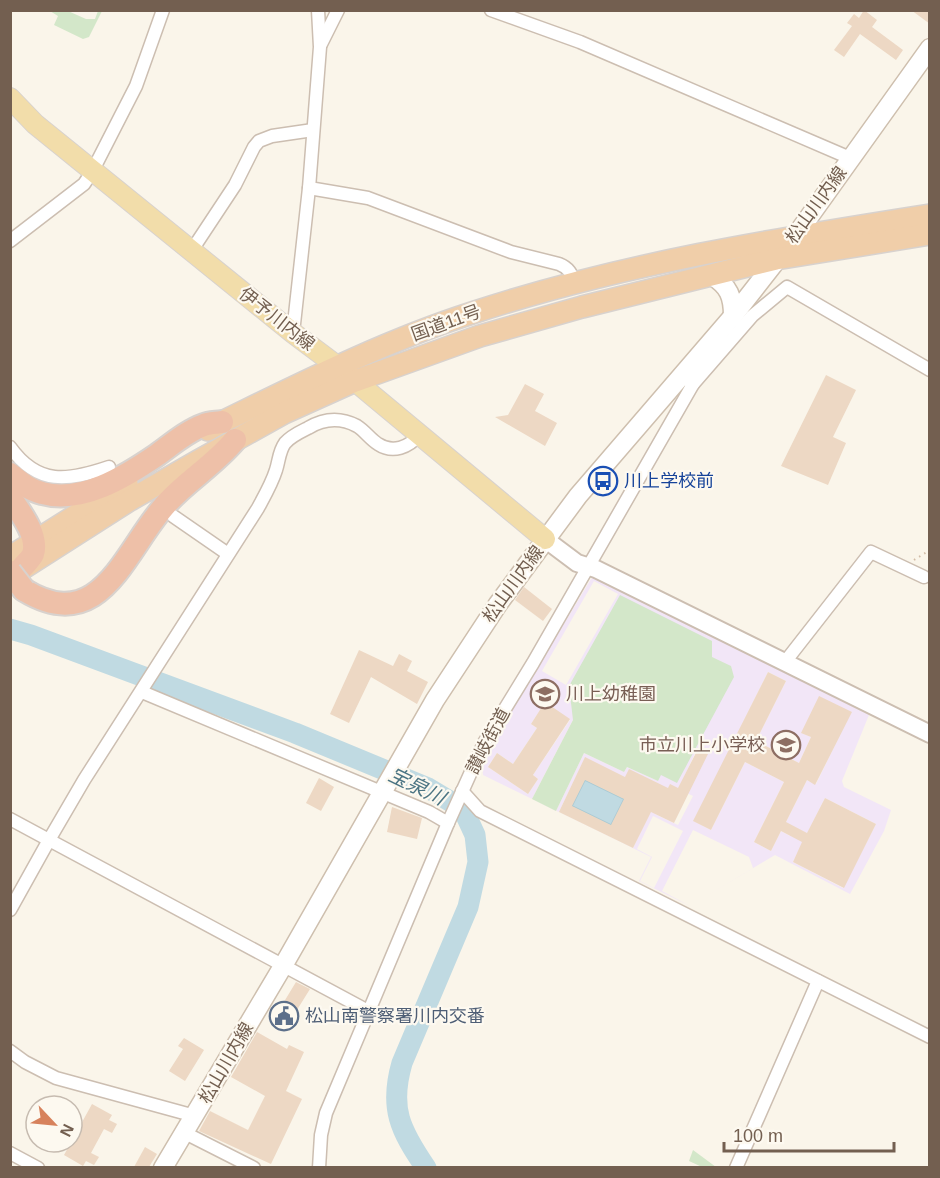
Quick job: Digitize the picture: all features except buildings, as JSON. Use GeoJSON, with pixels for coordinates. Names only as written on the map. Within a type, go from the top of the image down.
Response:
{"type":"FeatureCollection","features":[{"type":"Feature","properties":{"kind":"highway","name":"国道11号"},"geometry":{"type":"LineString","coordinates":[[34,542],[222,422],[337,366],[469,314],[575,283],[657,264],[930,215]]}},
{"type":"Feature","properties":{"kind":"highway","name":"国道11号"},"geometry":{"type":"LineString","coordinates":[[15,573],[130,500],[235,440],[284,413],[355,381],[480,336],[582,307],[776,259],[930,234]]}},
{"type":"Feature","properties":{"kind":"highway"},"geometry":{"type":"LineString","coordinates":[[10,474],[25,486],[40,493],[59,496],[79,494],[119,478],[202,426],[222,422]]}},
{"type":"Feature","properties":{"kind":"highway"},"geometry":{"type":"LineString","coordinates":[[10,498],[29,529],[34,542],[33,555],[15,573],[41,600],[60,604],[77,603],[93,596],[119,570],[138,539],[167,503],[220,458],[235,440]]}},
{"type":"Feature","properties":{"kind":"main road","name":"松山川内線"},"geometry":{"type":"LineString","coordinates":[[164,1167],[283,966],[456,665],[578,496],[687,380],[794,238],[930,48]]}},
{"type":"Feature","properties":{"kind":"main road","name":"伊予川内線"},"geometry":{"type":"LineString","coordinates":[[10,98],[35,124],[92,172],[337,366],[545,539]]}},
{"type":"Feature","properties":{"kind":"main road"},"geometry":{"type":"LineString","coordinates":[[712,276],[728,289],[733,300],[733,316]]}},
{"type":"Feature","properties":{"kind":"street"},"geometry":{"type":"LineString","coordinates":[[10,241],[84,184],[92,172],[136,86],[163,10]]}},
{"type":"Feature","properties":{"kind":"street"},"geometry":{"type":"LineString","coordinates":[[293,333],[309,188],[320,47],[318,10]]}},
{"type":"Feature","properties":{"kind":"street"},"geometry":{"type":"LineString","coordinates":[[320,47],[338,10]]}},
{"type":"Feature","properties":{"kind":"street"},"geometry":{"type":"LineString","coordinates":[[491,10],[580,42],[850,158]]}},
{"type":"Feature","properties":{"kind":"street"},"geometry":{"type":"LineString","coordinates":[[192,250],[236,185],[259,141],[272,136],[313,129]]}},
{"type":"Feature","properties":{"kind":"street"},"geometry":{"type":"LineString","coordinates":[[309,188],[368,198],[511,252],[559,264],[566,267],[575,283]]}},
{"type":"Feature","properties":{"kind":"street","name":"讃岐街道"},"geometry":{"type":"LineString","coordinates":[[320,1167],[321,1135],[326,1113],[448,822],[484,743],[589,566],[687,380],[752,316],[787,287],[930,370]]}},
{"type":"Feature","properties":{"kind":"street"},"geometry":{"type":"LineString","coordinates":[[10,910],[84,780],[143,691],[267,492],[284,444],[291,437],[320,421],[331,420],[345,421],[356,426],[379,445],[389,448],[402,448],[412,443],[419,435]]}},
{"type":"Feature","properties":{"kind":"street"},"geometry":{"type":"LineString","coordinates":[[10,447],[22,463],[34,472],[47,477],[90,474],[109,467]]}},
{"type":"Feature","properties":{"kind":"street"},"geometry":{"type":"LineString","coordinates":[[173,516],[228,554]]}},
{"type":"Feature","properties":{"kind":"street"},"geometry":{"type":"LineString","coordinates":[[545,539],[577,563],[589,566],[930,734]]}},
{"type":"Feature","properties":{"kind":"street"},"geometry":{"type":"LineString","coordinates":[[785,662],[871,552],[924,577]]}},
{"type":"Feature","properties":{"kind":"street"},"geometry":{"type":"LineString","coordinates":[[143,691],[384,790],[448,822]]}},
{"type":"Feature","properties":{"kind":"street"},"geometry":{"type":"LineString","coordinates":[[461,793],[484,813],[930,1037]]}},
{"type":"Feature","properties":{"kind":"street"},"geometry":{"type":"LineString","coordinates":[[10,819],[370,1012]]}},
{"type":"Feature","properties":{"kind":"street"},"geometry":{"type":"LineString","coordinates":[[736,1167],[818,981]]}},
{"type":"Feature","properties":{"kind":"street"},"geometry":{"type":"LineString","coordinates":[[10,1051],[25,1062],[56,1078],[195,1116]]}},
{"type":"Feature","properties":{"kind":"street"},"geometry":{"type":"LineString","coordinates":[[185,1133],[254,1167]]}},
{"type":"Feature","properties":{"kind":"street"},"geometry":{"type":"LineString","coordinates":[[10,1153],[38,1167]]}},
{"type":"Feature","properties":{"kind":"path"},"geometry":{"type":"LineString","coordinates":[[905,567],[930,550]]}},
{"type":"Feature","properties":{"kind":"shaded area"},"geometry":{"type":"Polygon","coordinates":[[[595,576],[869,715],[842,781],[844,787],[891,810],[884,831],[850,894],[775,855],[690,906],[639,881],[651,857],[556,811],[584,753],[624,772],[627,767],[658,781],[660,775],[573,720],[532,799],[483,775],[482,765],[485,755],[591,579],[595,576]],[[594,581],[542,671],[566,685],[618,594],[594,581]],[[768,672],[694,821],[711,830],[745,762],[784,782],[754,842],[771,851],[781,831],[790,836],[786,822],[807,780],[816,784],[851,712],[802,733],[811,737],[799,763],[756,741],[786,681],[768,672]],[[545,703],[531,724],[537,728],[513,764],[497,753],[488,767],[528,794],[538,779],[533,775],[570,720],[545,703]],[[697,749],[685,775],[707,754],[697,749]],[[585,758],[559,812],[633,848],[659,794],[585,758]],[[670,785],[655,814],[678,825],[693,796],[670,785]],[[825,798],[793,862],[843,888],[876,824],[825,798]],[[653,816],[637,849],[652,857],[640,881],[654,888],[683,831],[653,816]],[[693,830],[662,891],[690,906],[753,868],[749,857],[693,830]]]}},
{"type":"Feature","properties":{"kind":"green space"},"geometry":{"type":"Polygon","coordinates":[[[50,11],[68,11],[86,19],[95,19],[98,11],[102,11],[89,37],[83,39],[54,25],[58,16],[50,11]]]}},
{"type":"Feature","properties":{"kind":"green space"},"geometry":{"type":"Polygon","coordinates":[[[620,595],[712,641],[712,657],[731,666],[734,677],[677,783],[661,775],[658,781],[627,767],[624,772],[584,753],[556,811],[532,799],[573,720],[569,686],[620,595]]]}},
{"type":"Feature","properties":{"kind":"green space"},"geometry":{"type":"Polygon","coordinates":[[[693,1150],[716,1167],[702,1167],[689,1161],[693,1150]]]}},
{"type":"Feature","properties":{"kind":"water"},"geometry":{"type":"Polygon","coordinates":[[[585,780],[624,799],[611,825],[572,806],[585,780]]]}},
{"type":"Feature","properties":{"kind":"waterway","name":"宝泉川"},"geometry":{"type":"LineString","coordinates":[[10,629],[295,733],[428,788],[463,809],[475,835],[478,862],[468,907],[402,1063],[398,1079],[399,1118],[409,1142],[426,1168]]}},
{"type":"Feature","properties":{"kind":"place","name":"川上学校前"},"geometry":{"type":"Point","coordinates":[603,481]}},
{"type":"Feature","properties":{"kind":"place","name":"川上幼稚園"},"geometry":{"type":"Point","coordinates":[545,694]}},
{"type":"Feature","properties":{"kind":"place","name":"市立川上小学校"},"geometry":{"type":"Point","coordinates":[786,745]}},
{"type":"Feature","properties":{"kind":"place","name":"松山南警察署川内交番"},"geometry":{"type":"Point","coordinates":[284,1016]}}]}
